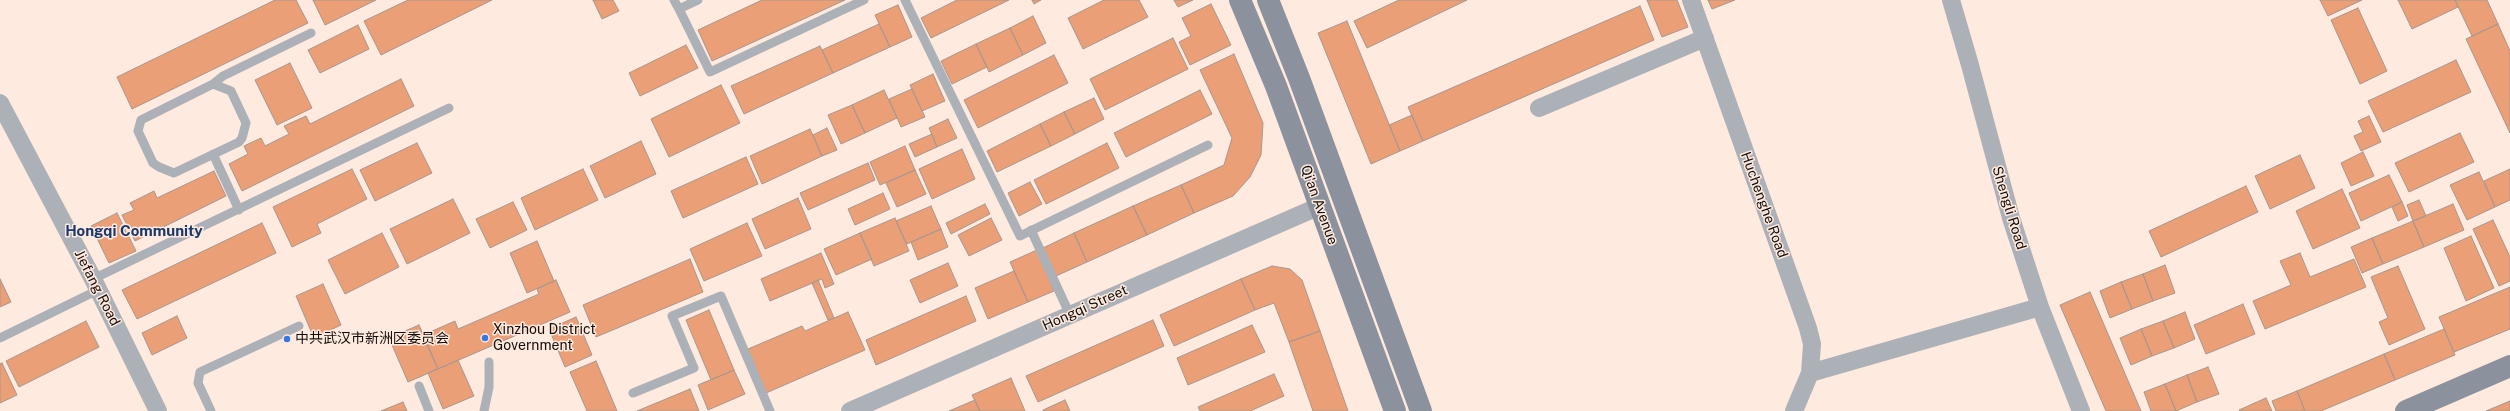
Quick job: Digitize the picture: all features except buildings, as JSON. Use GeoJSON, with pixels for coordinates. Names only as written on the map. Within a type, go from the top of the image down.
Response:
{"type":"FeatureCollection","features":[{"type":"Feature","properties":{"kind":"main road","name":"Qi'an Avenue"},"geometry":{"type":"LineString","coordinates":[[1240,0],[1276,86],[1395,411]]}},
{"type":"Feature","properties":{"kind":"main road","name":"Qi'an Avenue"},"geometry":{"type":"LineString","coordinates":[[1268,0],[1299,78],[1421,411]]}},
{"type":"Feature","properties":{"kind":"main road"},"geometry":{"type":"LineString","coordinates":[[2406,411],[2510,366]]}},
{"type":"Feature","properties":{"kind":"street","name":"Huchenghe Road"},"geometry":{"type":"LineString","coordinates":[[1691,0],[1808,328],[1812,344],[1810,374],[1794,411]]}},
{"type":"Feature","properties":{"kind":"street","name":"Shengli Road"},"geometry":{"type":"LineString","coordinates":[[1950,0],[1970,65],[2011,218],[2040,307],[2081,411]]}},
{"type":"Feature","properties":{"kind":"street"},"geometry":{"type":"LineString","coordinates":[[1539,108],[1705,38]]}},
{"type":"Feature","properties":{"kind":"street","name":"Jiefang Road"},"geometry":{"type":"LineString","coordinates":[[0,103],[96,285],[158,411]]}},
{"type":"Feature","properties":{"kind":"street","name":"Hongqi Street"},"geometry":{"type":"LineString","coordinates":[[850,411],[1320,206]]}},
{"type":"Feature","properties":{"kind":"street"},"geometry":{"type":"LineString","coordinates":[[1810,374],[2040,307]]}},
{"type":"Feature","properties":{"kind":"lane"},"geometry":{"type":"LineString","coordinates":[[674,0],[710,72],[864,0]]}},
{"type":"Feature","properties":{"kind":"lane"},"geometry":{"type":"LineString","coordinates":[[678,9],[698,0]]}},
{"type":"Feature","properties":{"kind":"lane"},"geometry":{"type":"LineString","coordinates":[[905,0],[1020,236],[1208,145]]}},
{"type":"Feature","properties":{"kind":"lane"},"geometry":{"type":"LineString","coordinates":[[213,84],[231,91],[246,123],[244,133],[238,142],[174,173],[153,163],[138,131],[144,116],[213,84],[223,76],[311,33]]}},
{"type":"Feature","properties":{"kind":"lane"},"geometry":{"type":"LineString","coordinates":[[0,338],[96,285],[239,210],[449,108]]}},
{"type":"Feature","properties":{"kind":"lane"},"geometry":{"type":"LineString","coordinates":[[212,154],[239,210]]}},
{"type":"Feature","properties":{"kind":"lane"},"geometry":{"type":"LineString","coordinates":[[1031,230],[1070,315]]}},
{"type":"Feature","properties":{"kind":"lane"},"geometry":{"type":"LineString","coordinates":[[633,393],[694,368],[672,316],[721,296],[770,411]]}},
{"type":"Feature","properties":{"kind":"lane"},"geometry":{"type":"LineString","coordinates":[[211,411],[198,383],[200,372],[299,326]]}},
{"type":"Feature","properties":{"kind":"lane"},"geometry":{"type":"LineString","coordinates":[[484,411],[489,387],[489,362]]}},
{"type":"Feature","properties":{"kind":"lane"},"geometry":{"type":"LineString","coordinates":[[419,386],[429,411]]}},
{"type":"Feature","properties":{"kind":"place","name":"Xinzhou District Government"},"geometry":{"type":"Point","coordinates":[485,338]}},
{"type":"Feature","properties":{"kind":"place","name":"中共武汉市新洲区委员会"},"geometry":{"type":"Point","coordinates":[287,339]}},
{"type":"Feature","properties":{"kind":"district","name":"Hongqi Community"},"geometry":{"type":"Point","coordinates":[134,231]}}]}
